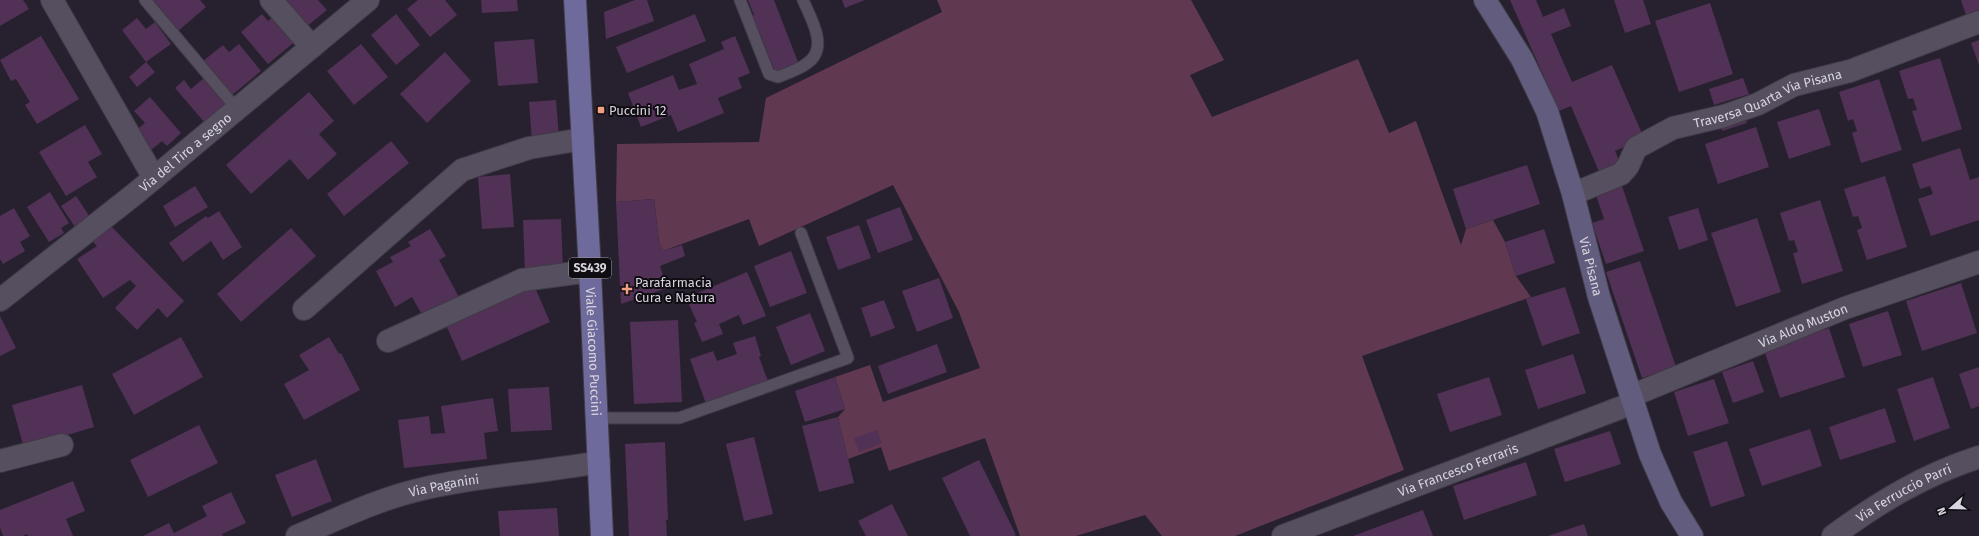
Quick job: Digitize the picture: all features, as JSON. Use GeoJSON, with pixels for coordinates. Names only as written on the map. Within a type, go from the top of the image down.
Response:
{"type":"FeatureCollection","features":[{"type":"Feature","properties":{"kind":"main road","name":"Viale Giacomo Puccini"},"geometry":{"type":"LineString","coordinates":[[575,0],[590,272],[602,536]]}},
{"type":"Feature","properties":{"kind":"main road","name":"Via Pisana"},"geometry":{"type":"LineString","coordinates":[[1485,0],[1522,59],[1536,85],[1573,194],[1599,297],[1632,400],[1661,483],[1692,536]]}},
{"type":"Feature","properties":{"kind":"street"},"geometry":{"type":"LineString","coordinates":[[52,0],[154,178]]}},
{"type":"Feature","properties":{"kind":"street"},"geometry":{"type":"LineString","coordinates":[[271,0],[312,47]]}},
{"type":"Feature","properties":{"kind":"street","name":"Via del Tiro a segno"},"geometry":{"type":"LineString","coordinates":[[0,300],[154,178],[368,0]]}},
{"type":"Feature","properties":{"kind":"street","name":"Traversa Quarta Via Pisana"},"geometry":{"type":"LineString","coordinates":[[1573,194],[1622,174],[1628,166],[1636,148],[1673,128],[1724,116],[1758,104],[1794,85],[1850,71],[1979,22]]}},
{"type":"Feature","properties":{"kind":"street"},"geometry":{"type":"LineString","coordinates":[[304,309],[462,170],[529,148],[583,139]]}},
{"type":"Feature","properties":{"kind":"street","name":"Via Aldo Muston"},"geometry":{"type":"LineString","coordinates":[[1632,400],[1845,308],[1979,262]]}},
{"type":"Feature","properties":{"kind":"street"},"geometry":{"type":"LineString","coordinates":[[388,341],[522,280],[590,272]]}},
{"type":"Feature","properties":{"kind":"street","name":"Via Francesco Ferraris"},"geometry":{"type":"LineString","coordinates":[[1284,536],[1632,400]]}},
{"type":"Feature","properties":{"kind":"street"},"geometry":{"type":"LineString","coordinates":[[0,461],[62,445]]}},
{"type":"Feature","properties":{"kind":"street","name":"Via Ferruccio Parri"},"geometry":{"type":"LineString","coordinates":[[1833,536],[1916,482],[1946,468],[1979,457]]}},
{"type":"Feature","properties":{"kind":"street","name":"Via Paganini"},"geometry":{"type":"LineString","coordinates":[[297,536],[380,501],[422,489],[486,477],[599,462]]}},
{"type":"Feature","properties":{"kind":"lane"},"geometry":{"type":"LineString","coordinates":[[144,0],[237,109]]}},
{"type":"Feature","properties":{"kind":"lane"},"geometry":{"type":"LineString","coordinates":[[740,0],[769,74],[778,77],[807,64],[818,52],[819,40],[803,0]]}},
{"type":"Feature","properties":{"kind":"lane"},"geometry":{"type":"LineString","coordinates":[[596,418],[679,418],[848,358],[801,233]]}},
{"type":"Feature","properties":{"kind":"shaded area"},"geometry":{"type":"Polygon","coordinates":[[[937,0],[1191,0],[1224,60],[1190,75],[1212,117],[1358,59],[1389,133],[1416,121],[1461,245],[1466,229],[1493,220],[1505,242],[1516,276],[1531,297],[1362,356],[1404,470],[1235,536],[1162,536],[1145,515],[1076,536],[1020,536],[985,438],[889,471],[881,447],[848,459],[838,417],[845,409],[835,377],[870,365],[883,402],[980,368],[959,312],[893,185],[759,246],[749,219],[663,251],[659,242],[654,199],[616,202],[617,144],[759,142],[766,98],[942,12],[937,0]]]}},
{"type":"Feature","properties":{"kind":"building"},"geometry":{"type":"Polygon","coordinates":[[[0,0],[23,0],[29,9],[0,26],[0,0]]]}},
{"type":"Feature","properties":{"kind":"building"},"geometry":{"type":"Polygon","coordinates":[[[152,0],[200,0],[206,7],[178,31],[152,0]]]}},
{"type":"Feature","properties":{"kind":"building"},"geometry":{"type":"Polygon","coordinates":[[[274,0],[318,0],[327,10],[301,31],[274,0]]]}},
{"type":"Feature","properties":{"kind":"building"},"geometry":{"type":"Polygon","coordinates":[[[418,0],[445,0],[457,15],[430,37],[407,9],[418,0]]]}},
{"type":"Feature","properties":{"kind":"building"},"geometry":{"type":"Polygon","coordinates":[[[481,0],[517,0],[518,11],[482,13],[481,0]]]}},
{"type":"Feature","properties":{"kind":"building"},"geometry":{"type":"Polygon","coordinates":[[[635,0],[647,0],[654,21],[606,39],[604,12],[635,0]]]}},
{"type":"Feature","properties":{"kind":"building"},"geometry":{"type":"Polygon","coordinates":[[[748,0],[774,0],[798,62],[775,72],[761,36],[758,37],[750,17],[754,15],[748,0]]]}},
{"type":"Feature","properties":{"kind":"building"},"geometry":{"type":"Polygon","coordinates":[[[842,0],[865,0],[845,8],[842,0]]]}},
{"type":"Feature","properties":{"kind":"building"},"geometry":{"type":"Polygon","coordinates":[[[1510,0],[1536,0],[1543,17],[1564,8],[1571,26],[1551,34],[1572,82],[1612,65],[1644,138],[1615,151],[1621,165],[1600,174],[1571,106],[1559,111],[1510,0]]]}},
{"type":"Feature","properties":{"kind":"building"},"geometry":{"type":"Polygon","coordinates":[[[1614,0],[1643,0],[1651,24],[1625,33],[1614,0]]]}},
{"type":"Feature","properties":{"kind":"building"},"geometry":{"type":"Polygon","coordinates":[[[1961,0],[1979,0],[1979,10],[1966,15],[1961,0]]]}},
{"type":"Feature","properties":{"kind":"building"},"geometry":{"type":"Polygon","coordinates":[[[1710,3],[1733,74],[1679,92],[1655,21],[1710,3]]]}},
{"type":"Feature","properties":{"kind":"building"},"geometry":{"type":"Polygon","coordinates":[[[262,14],[268,21],[277,14],[298,39],[268,64],[241,32],[262,14]]]}},
{"type":"Feature","properties":{"kind":"building"},"geometry":{"type":"Polygon","coordinates":[[[396,14],[420,45],[396,65],[371,35],[396,14]]]}},
{"type":"Feature","properties":{"kind":"building"},"geometry":{"type":"Polygon","coordinates":[[[695,14],[706,41],[627,73],[616,47],[695,14]]]}},
{"type":"Feature","properties":{"kind":"building"},"geometry":{"type":"Polygon","coordinates":[[[137,18],[146,29],[155,22],[171,44],[146,62],[122,30],[137,18]]]}},
{"type":"Feature","properties":{"kind":"building"},"geometry":{"type":"Polygon","coordinates":[[[41,36],[79,99],[37,124],[25,105],[30,102],[16,79],[11,81],[0,60],[41,36]]]}},
{"type":"Feature","properties":{"kind":"building"},"geometry":{"type":"Polygon","coordinates":[[[735,36],[750,73],[738,78],[742,88],[718,98],[724,113],[678,132],[671,115],[641,127],[628,93],[673,75],[679,90],[697,84],[689,64],[724,49],[721,42],[735,36]]]}},
{"type":"Feature","properties":{"kind":"building"},"geometry":{"type":"Polygon","coordinates":[[[534,39],[538,83],[498,86],[494,42],[534,39]]]}},
{"type":"Feature","properties":{"kind":"building"},"geometry":{"type":"Polygon","coordinates":[[[1979,40],[1979,65],[1971,43],[1979,40]]]}},
{"type":"Feature","properties":{"kind":"building"},"geometry":{"type":"Polygon","coordinates":[[[239,44],[261,71],[232,95],[203,61],[223,45],[229,52],[239,44]]]}},
{"type":"Feature","properties":{"kind":"building"},"geometry":{"type":"Polygon","coordinates":[[[361,44],[388,77],[354,105],[327,71],[361,44]]]}},
{"type":"Feature","properties":{"kind":"building"},"geometry":{"type":"Polygon","coordinates":[[[445,52],[471,81],[427,123],[400,94],[445,52]]]}},
{"type":"Feature","properties":{"kind":"building"},"geometry":{"type":"Polygon","coordinates":[[[1940,58],[1962,129],[1922,142],[1912,111],[1917,110],[1913,98],[1908,99],[1899,71],[1940,58]]]}},
{"type":"Feature","properties":{"kind":"building"},"geometry":{"type":"Polygon","coordinates":[[[146,62],[155,72],[137,87],[129,77],[146,62]]]}},
{"type":"Feature","properties":{"kind":"building"},"geometry":{"type":"Polygon","coordinates":[[[204,78],[226,105],[205,123],[175,88],[184,80],[191,89],[204,78]]]}},
{"type":"Feature","properties":{"kind":"building"},"geometry":{"type":"Polygon","coordinates":[[[1743,78],[1749,94],[1714,105],[1709,89],[1743,78]]]}},
{"type":"Feature","properties":{"kind":"building"},"geometry":{"type":"Polygon","coordinates":[[[1879,79],[1902,150],[1861,163],[1852,133],[1857,131],[1853,119],[1848,121],[1839,92],[1879,79]]]}},
{"type":"Feature","properties":{"kind":"building"},"geometry":{"type":"Polygon","coordinates":[[[309,92],[334,121],[319,134],[337,154],[308,180],[290,159],[251,194],[226,165],[309,92]]]}},
{"type":"Feature","properties":{"kind":"building"},"geometry":{"type":"Polygon","coordinates":[[[150,97],[181,133],[167,146],[162,141],[151,150],[135,131],[145,123],[134,111],[150,97]]]}},
{"type":"Feature","properties":{"kind":"building"},"geometry":{"type":"Polygon","coordinates":[[[556,100],[559,138],[532,140],[529,102],[556,100]]]}},
{"type":"Feature","properties":{"kind":"building"},"geometry":{"type":"Polygon","coordinates":[[[1742,107],[1747,123],[1722,131],[1717,115],[1742,107]]]}},
{"type":"Feature","properties":{"kind":"building"},"geometry":{"type":"Polygon","coordinates":[[[1819,109],[1831,145],[1789,159],[1777,122],[1819,109]]]}},
{"type":"Feature","properties":{"kind":"building"},"geometry":{"type":"Polygon","coordinates":[[[85,125],[102,154],[88,162],[97,177],[66,196],[39,152],[85,125]]]}},
{"type":"Feature","properties":{"kind":"building"},"geometry":{"type":"Polygon","coordinates":[[[1756,127],[1769,167],[1718,184],[1705,144],[1756,127]]]}},
{"type":"Feature","properties":{"kind":"building"},"geometry":{"type":"Polygon","coordinates":[[[391,141],[409,163],[344,216],[327,194],[391,141]]]}},
{"type":"Feature","properties":{"kind":"building"},"geometry":{"type":"Polygon","coordinates":[[[1960,148],[1970,180],[1979,177],[1979,220],[1931,236],[1918,199],[1933,194],[1930,186],[1920,189],[1912,164],[1960,148]]]}},
{"type":"Feature","properties":{"kind":"building"},"geometry":{"type":"Polygon","coordinates":[[[1527,165],[1540,204],[1466,229],[1453,189],[1527,165]]]}},
{"type":"Feature","properties":{"kind":"building"},"geometry":{"type":"Polygon","coordinates":[[[510,174],[514,227],[482,229],[478,177],[510,174]]]}},
{"type":"Feature","properties":{"kind":"building"},"geometry":{"type":"Polygon","coordinates":[[[1885,176],[1907,247],[1867,260],[1857,230],[1862,228],[1858,216],[1853,217],[1844,189],[1885,176]]]}},
{"type":"Feature","properties":{"kind":"building"},"geometry":{"type":"Polygon","coordinates":[[[1621,183],[1644,251],[1606,264],[1592,223],[1604,219],[1595,192],[1621,183]]]}},
{"type":"Feature","properties":{"kind":"building"},"geometry":{"type":"Polygon","coordinates":[[[195,186],[208,207],[175,227],[163,206],[195,186]]]}},
{"type":"Feature","properties":{"kind":"building"},"geometry":{"type":"Polygon","coordinates":[[[50,192],[69,223],[61,228],[64,233],[49,242],[27,207],[50,192]]]}},
{"type":"Feature","properties":{"kind":"building"},"geometry":{"type":"Polygon","coordinates":[[[76,196],[92,220],[77,230],[61,206],[76,196]]]}},
{"type":"Feature","properties":{"kind":"building"},"geometry":{"type":"Polygon","coordinates":[[[654,199],[659,242],[663,251],[682,245],[685,256],[660,266],[667,288],[621,304],[616,202],[654,199]]]}},
{"type":"Feature","properties":{"kind":"building"},"geometry":{"type":"Polygon","coordinates":[[[1820,200],[1843,271],[1802,284],[1793,253],[1798,252],[1794,240],[1789,241],[1780,213],[1820,200]]]}},
{"type":"Feature","properties":{"kind":"building"},"geometry":{"type":"Polygon","coordinates":[[[900,207],[913,240],[878,253],[866,220],[900,207]]]}},
{"type":"Feature","properties":{"kind":"building"},"geometry":{"type":"Polygon","coordinates":[[[14,208],[30,236],[20,242],[25,251],[3,264],[0,259],[0,216],[14,208]]]}},
{"type":"Feature","properties":{"kind":"building"},"geometry":{"type":"Polygon","coordinates":[[[1698,208],[1708,240],[1679,250],[1668,217],[1698,208]]]}},
{"type":"Feature","properties":{"kind":"building"},"geometry":{"type":"Polygon","coordinates":[[[219,211],[242,247],[223,260],[211,241],[183,262],[169,243],[206,216],[208,218],[219,211]]]}},
{"type":"Feature","properties":{"kind":"building"},"geometry":{"type":"Polygon","coordinates":[[[1757,218],[1781,292],[1736,307],[1711,233],[1757,218]]]}},
{"type":"Feature","properties":{"kind":"building"},"geometry":{"type":"Polygon","coordinates":[[[561,219],[563,271],[525,272],[523,220],[561,219]]]}},
{"type":"Feature","properties":{"kind":"building"},"geometry":{"type":"Polygon","coordinates":[[[110,225],[184,301],[167,318],[158,308],[137,330],[115,308],[136,286],[130,280],[103,298],[77,259],[97,246],[93,242],[110,225]]]}},
{"type":"Feature","properties":{"kind":"building"},"geometry":{"type":"Polygon","coordinates":[[[859,225],[871,258],[838,270],[826,237],[859,225]]]}},
{"type":"Feature","properties":{"kind":"building"},"geometry":{"type":"Polygon","coordinates":[[[291,228],[316,256],[241,322],[217,294],[291,228]]]}},
{"type":"Feature","properties":{"kind":"building"},"geometry":{"type":"Polygon","coordinates":[[[430,229],[446,256],[439,260],[460,299],[424,318],[412,297],[395,307],[376,271],[393,262],[390,257],[411,246],[408,242],[430,229]]]}},
{"type":"Feature","properties":{"kind":"building"},"geometry":{"type":"Polygon","coordinates":[[[1544,229],[1555,263],[1516,276],[1505,242],[1544,229]]]}},
{"type":"Feature","properties":{"kind":"building"},"geometry":{"type":"Polygon","coordinates":[[[791,251],[807,293],[770,307],[754,266],[791,251]]]}},
{"type":"Feature","properties":{"kind":"building"},"geometry":{"type":"Polygon","coordinates":[[[1640,261],[1676,367],[1642,378],[1606,272],[1640,261]]]}},
{"type":"Feature","properties":{"kind":"building"},"geometry":{"type":"Polygon","coordinates":[[[747,272],[766,316],[743,325],[739,315],[719,324],[723,334],[702,342],[694,323],[697,322],[686,298],[747,272]]]}},
{"type":"Feature","properties":{"kind":"building"},"geometry":{"type":"Polygon","coordinates":[[[939,278],[953,318],[917,332],[902,291],[939,278]]]}},
{"type":"Feature","properties":{"kind":"building"},"geometry":{"type":"Polygon","coordinates":[[[533,283],[550,322],[462,361],[445,323],[533,283]]]}},
{"type":"Feature","properties":{"kind":"building"},"geometry":{"type":"Polygon","coordinates":[[[1961,283],[1977,333],[1922,351],[1906,301],[1961,283]]]}},
{"type":"Feature","properties":{"kind":"building"},"geometry":{"type":"Polygon","coordinates":[[[1565,287],[1580,333],[1542,346],[1526,299],[1565,287]]]}},
{"type":"Feature","properties":{"kind":"building"},"geometry":{"type":"Polygon","coordinates":[[[884,300],[895,328],[871,337],[861,308],[884,300]]]}},
{"type":"Feature","properties":{"kind":"building"},"geometry":{"type":"Polygon","coordinates":[[[1888,311],[1902,355],[1863,367],[1849,324],[1888,311]]]}},
{"type":"Feature","properties":{"kind":"building"},"geometry":{"type":"Polygon","coordinates":[[[810,313],[825,351],[791,365],[776,327],[810,313]]]}},
{"type":"Feature","properties":{"kind":"building"},"geometry":{"type":"Polygon","coordinates":[[[0,316],[16,348],[0,356],[0,316]]]}},
{"type":"Feature","properties":{"kind":"building"},"geometry":{"type":"Polygon","coordinates":[[[678,320],[682,402],[634,404],[630,322],[678,320]]]}},
{"type":"Feature","properties":{"kind":"building"},"geometry":{"type":"Polygon","coordinates":[[[1829,328],[1845,377],[1780,398],[1764,350],[1829,328]]]}},
{"type":"Feature","properties":{"kind":"building"},"geometry":{"type":"Polygon","coordinates":[[[755,336],[761,356],[759,357],[768,381],[706,404],[690,359],[713,351],[717,361],[737,354],[733,343],[755,336]]]}},
{"type":"Feature","properties":{"kind":"building"},"geometry":{"type":"Polygon","coordinates":[[[181,337],[203,377],[134,415],[112,374],[181,337]]]}},
{"type":"Feature","properties":{"kind":"building"},"geometry":{"type":"Polygon","coordinates":[[[329,337],[339,354],[341,353],[360,390],[304,420],[284,384],[309,370],[299,355],[329,337]]]}},
{"type":"Feature","properties":{"kind":"building"},"geometry":{"type":"Polygon","coordinates":[[[937,344],[947,372],[888,394],[878,366],[937,344]]]}},
{"type":"Feature","properties":{"kind":"building"},"geometry":{"type":"Polygon","coordinates":[[[1573,354],[1586,393],[1538,409],[1525,370],[1573,354]]]}},
{"type":"Feature","properties":{"kind":"building"},"geometry":{"type":"Polygon","coordinates":[[[1753,361],[1764,392],[1733,403],[1722,372],[1753,361]]]}},
{"type":"Feature","properties":{"kind":"building"},"geometry":{"type":"Polygon","coordinates":[[[1979,367],[1979,406],[1971,409],[1959,374],[1979,367]]]}},
{"type":"Feature","properties":{"kind":"building"},"geometry":{"type":"Polygon","coordinates":[[[835,377],[845,409],[805,422],[795,391],[835,377]]]}},
{"type":"Feature","properties":{"kind":"building"},"geometry":{"type":"Polygon","coordinates":[[[1489,377],[1502,415],[1450,432],[1437,394],[1489,377]]]}},
{"type":"Feature","properties":{"kind":"building"},"geometry":{"type":"Polygon","coordinates":[[[1933,377],[1950,428],[1914,441],[1897,389],[1933,377]]]}},
{"type":"Feature","properties":{"kind":"building"},"geometry":{"type":"Polygon","coordinates":[[[1714,379],[1729,423],[1688,436],[1674,392],[1714,379]]]}},
{"type":"Feature","properties":{"kind":"building"},"geometry":{"type":"Polygon","coordinates":[[[82,385],[94,427],[24,448],[12,405],[82,385]]]}},
{"type":"Feature","properties":{"kind":"building"},"geometry":{"type":"Polygon","coordinates":[[[549,387],[552,430],[511,432],[508,389],[549,387]]]}},
{"type":"Feature","properties":{"kind":"building"},"geometry":{"type":"Polygon","coordinates":[[[493,398],[498,431],[484,433],[487,459],[404,468],[398,420],[429,416],[431,434],[445,433],[441,406],[493,398]]]}},
{"type":"Feature","properties":{"kind":"building"},"geometry":{"type":"Polygon","coordinates":[[[1885,408],[1896,442],[1840,460],[1829,427],[1885,408]]]}},
{"type":"Feature","properties":{"kind":"building"},"geometry":{"type":"Polygon","coordinates":[[[838,417],[854,483],[819,492],[802,426],[838,417]]]}},
{"type":"Feature","properties":{"kind":"building"},"geometry":{"type":"Polygon","coordinates":[[[199,425],[218,463],[148,497],[130,460],[199,425]]]}},
{"type":"Feature","properties":{"kind":"building"},"geometry":{"type":"Polygon","coordinates":[[[1810,429],[1822,466],[1762,486],[1749,449],[1810,429]]]}},
{"type":"Feature","properties":{"kind":"building"},"geometry":{"type":"Polygon","coordinates":[[[877,430],[882,443],[859,452],[854,438],[877,430]]]}},
{"type":"Feature","properties":{"kind":"building"},"geometry":{"type":"Polygon","coordinates":[[[1610,431],[1621,464],[1565,482],[1554,449],[1610,431]]]}},
{"type":"Feature","properties":{"kind":"building"},"geometry":{"type":"Polygon","coordinates":[[[754,437],[773,514],[744,521],[726,444],[754,437]]]}},
{"type":"Feature","properties":{"kind":"building"},"geometry":{"type":"Polygon","coordinates":[[[1727,441],[1745,496],[1711,507],[1693,452],[1727,441]]]}},
{"type":"Feature","properties":{"kind":"building"},"geometry":{"type":"Polygon","coordinates":[[[665,442],[668,520],[666,520],[667,536],[629,536],[625,444],[665,442]]]}},
{"type":"Feature","properties":{"kind":"building"},"geometry":{"type":"Polygon","coordinates":[[[316,459],[332,501],[292,517],[275,475],[316,459]]]}},
{"type":"Feature","properties":{"kind":"building"},"geometry":{"type":"Polygon","coordinates":[[[979,460],[1016,535],[1014,536],[970,536],[942,478],[979,460]]]}},
{"type":"Feature","properties":{"kind":"building"},"geometry":{"type":"Polygon","coordinates":[[[1526,462],[1537,495],[1464,520],[1453,486],[1526,462]]]}},
{"type":"Feature","properties":{"kind":"building"},"geometry":{"type":"Polygon","coordinates":[[[73,481],[85,511],[66,519],[73,536],[28,536],[27,534],[23,536],[3,536],[0,528],[0,510],[73,481]]]}},
{"type":"Feature","properties":{"kind":"building"},"geometry":{"type":"Polygon","coordinates":[[[231,492],[246,523],[222,534],[223,536],[143,536],[169,523],[174,533],[207,516],[202,506],[231,492]]]}},
{"type":"Feature","properties":{"kind":"building"},"geometry":{"type":"Polygon","coordinates":[[[892,504],[908,536],[866,536],[858,521],[892,504]]]}},
{"type":"Feature","properties":{"kind":"building"},"geometry":{"type":"Polygon","coordinates":[[[557,508],[559,536],[500,536],[498,511],[557,508]]]}},
{"type":"Feature","properties":{"kind":"building"},"geometry":{"type":"Polygon","coordinates":[[[1423,510],[1433,536],[1353,536],[1423,510]]]}},
{"type":"Feature","properties":{"kind":"building"},"geometry":{"type":"Polygon","coordinates":[[[1584,524],[1588,536],[1548,536],[1584,524]]]}},
{"type":"Feature","properties":{"kind":"place","name":"Puccini 12"},"geometry":{"type":"Point","coordinates":[601,110]}},
{"type":"Feature","properties":{"kind":"place","name":"Parafarmacia Cura e Natura"},"geometry":{"type":"Point","coordinates":[627,289]}}]}
